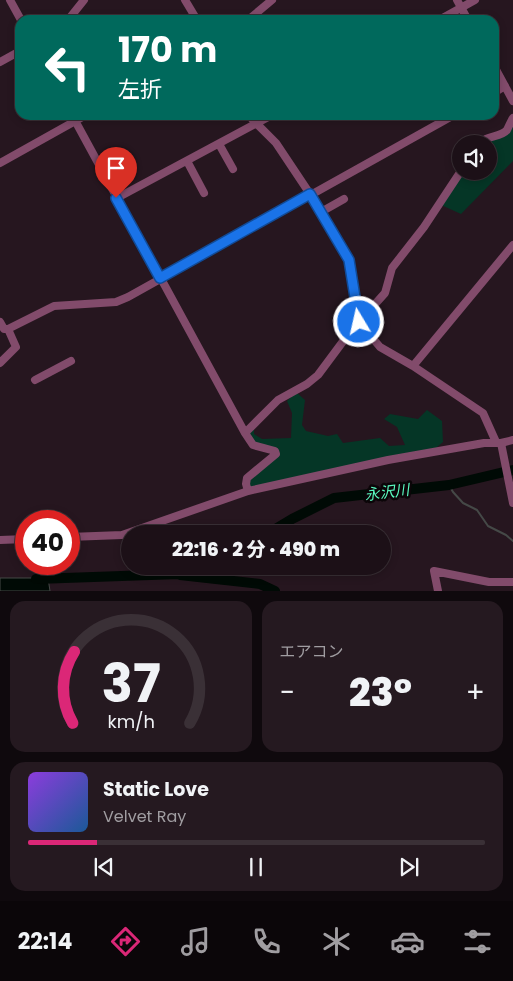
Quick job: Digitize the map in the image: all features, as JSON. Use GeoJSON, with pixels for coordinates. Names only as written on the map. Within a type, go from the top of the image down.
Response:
{"type":"FeatureCollection","features":[{"type":"Feature","properties":{"kind":"street"},"geometry":{"type":"LineString","coordinates":[[10,0],[18,15]]}},
{"type":"Feature","properties":{"kind":"street"},"geometry":{"type":"LineString","coordinates":[[72,15],[84,0]]}},
{"type":"Feature","properties":{"kind":"street"},"geometry":{"type":"LineString","coordinates":[[185,0],[194,15]]}},
{"type":"Feature","properties":{"kind":"street"},"geometry":{"type":"LineString","coordinates":[[254,15],[272,0]]}},
{"type":"Feature","properties":{"kind":"street"},"geometry":{"type":"LineString","coordinates":[[445,15],[459,4],[475,0]]}},
{"type":"Feature","properties":{"kind":"street"},"geometry":{"type":"LineString","coordinates":[[459,4],[465,15]]}},
{"type":"Feature","properties":{"kind":"street"},"geometry":{"type":"LineString","coordinates":[[0,62],[15,54]]}},
{"type":"Feature","properties":{"kind":"street"},"geometry":{"type":"LineString","coordinates":[[499,75],[513,101]]}},
{"type":"Feature","properties":{"kind":"street"},"geometry":{"type":"LineString","coordinates":[[499,90],[505,86]]}},
{"type":"Feature","properties":{"kind":"street"},"geometry":{"type":"LineString","coordinates":[[494,135],[507,130],[513,118]]}},
{"type":"Feature","properties":{"kind":"street"},"geometry":{"type":"LineString","coordinates":[[0,163],[71,120]]}},
{"type":"Feature","properties":{"kind":"street"},"geometry":{"type":"LineString","coordinates":[[75,120],[245,433],[253,445],[275,451],[276,454],[247,478],[248,491]]}},
{"type":"Feature","properties":{"kind":"street"},"geometry":{"type":"LineString","coordinates":[[253,120],[276,143],[310,194],[349,260],[359,322],[380,347],[413,366],[483,413],[499,442],[513,503]]}},
{"type":"Feature","properties":{"kind":"street"},"geometry":{"type":"LineString","coordinates":[[116,198],[264,120]]}},
{"type":"Feature","properties":{"kind":"street"},"geometry":{"type":"LineString","coordinates":[[8,329],[54,306],[116,302],[128,297],[445,120]]}},
{"type":"Feature","properties":{"kind":"street"},"geometry":{"type":"LineString","coordinates":[[219,144],[233,169]]}},
{"type":"Feature","properties":{"kind":"street"},"geometry":{"type":"LineString","coordinates":[[186,161],[204,193]]}},
{"type":"Feature","properties":{"kind":"street"},"geometry":{"type":"LineString","coordinates":[[245,433],[278,400],[318,375],[359,322],[385,293],[392,268],[424,227],[455,180]]}},
{"type":"Feature","properties":{"kind":"street"},"geometry":{"type":"LineString","coordinates":[[321,212],[344,199]]}},
{"type":"Feature","properties":{"kind":"street"},"geometry":{"type":"LineString","coordinates":[[413,366],[513,245]]}},
{"type":"Feature","properties":{"kind":"street"},"geometry":{"type":"LineString","coordinates":[[0,322],[4,328],[8,329],[16,347],[0,363]]}},
{"type":"Feature","properties":{"kind":"street"},"geometry":{"type":"LineString","coordinates":[[35,380],[71,361]]}},
{"type":"Feature","properties":{"kind":"street"},"geometry":{"type":"LineString","coordinates":[[80,537],[122,536],[248,491],[388,460],[484,443],[513,440]]}},
{"type":"Feature","properties":{"kind":"street"},"geometry":{"type":"LineString","coordinates":[[0,540],[15,539]]}},
{"type":"Feature","properties":{"kind":"street"},"geometry":{"type":"LineString","coordinates":[[438,591],[434,571],[490,582],[513,582]]}},
{"type":"Feature","properties":{"kind":"green space"},"geometry":{"type":"Polygon","coordinates":[[[513,121],[513,161],[497,177],[497,138],[504,135],[513,121]]]}},
{"type":"Feature","properties":{"kind":"green space"},"geometry":{"type":"Polygon","coordinates":[[[456,180],[494,180],[461,214],[439,204],[456,180]]]}},
{"type":"Feature","properties":{"kind":"green space"},"geometry":{"type":"Polygon","coordinates":[[[296,392],[305,400],[302,425],[306,431],[328,436],[337,434],[343,443],[380,438],[389,446],[405,445],[397,427],[384,419],[390,414],[418,419],[427,410],[442,421],[443,442],[430,453],[250,489],[249,481],[277,448],[256,444],[248,434],[254,426],[254,434],[262,439],[291,438],[292,413],[287,401],[296,392]]]}},
{"type":"Feature","properties":{"kind":"shaded area"},"geometry":{"type":"Polygon","coordinates":[[[0,578],[48,578],[50,591],[0,591],[0,578]]]}},
{"type":"Feature","properties":{"kind":"waterway","name":"永沢川"},"geometry":{"type":"LineString","coordinates":[[282,525],[334,498],[449,485],[513,470]]}},
{"type":"Feature","properties":{"kind":"waterway"},"geometry":{"type":"LineString","coordinates":[[449,485],[463,503],[477,510],[488,526],[506,535],[513,541]]}},
{"type":"Feature","properties":{"kind":"waterway","name":"永沢川"},"geometry":{"type":"LineString","coordinates":[[36,579],[150,575]]}},
{"type":"Feature","properties":{"kind":"waterway"},"geometry":{"type":"LineString","coordinates":[[180,575],[260,584],[275,591]]}},
{"type":"Feature","properties":{"kind":"route"},"geometry":{"type":"LineString","coordinates":[[116,198],[160,278],[310,194],[349,260],[359,322]]}}]}
